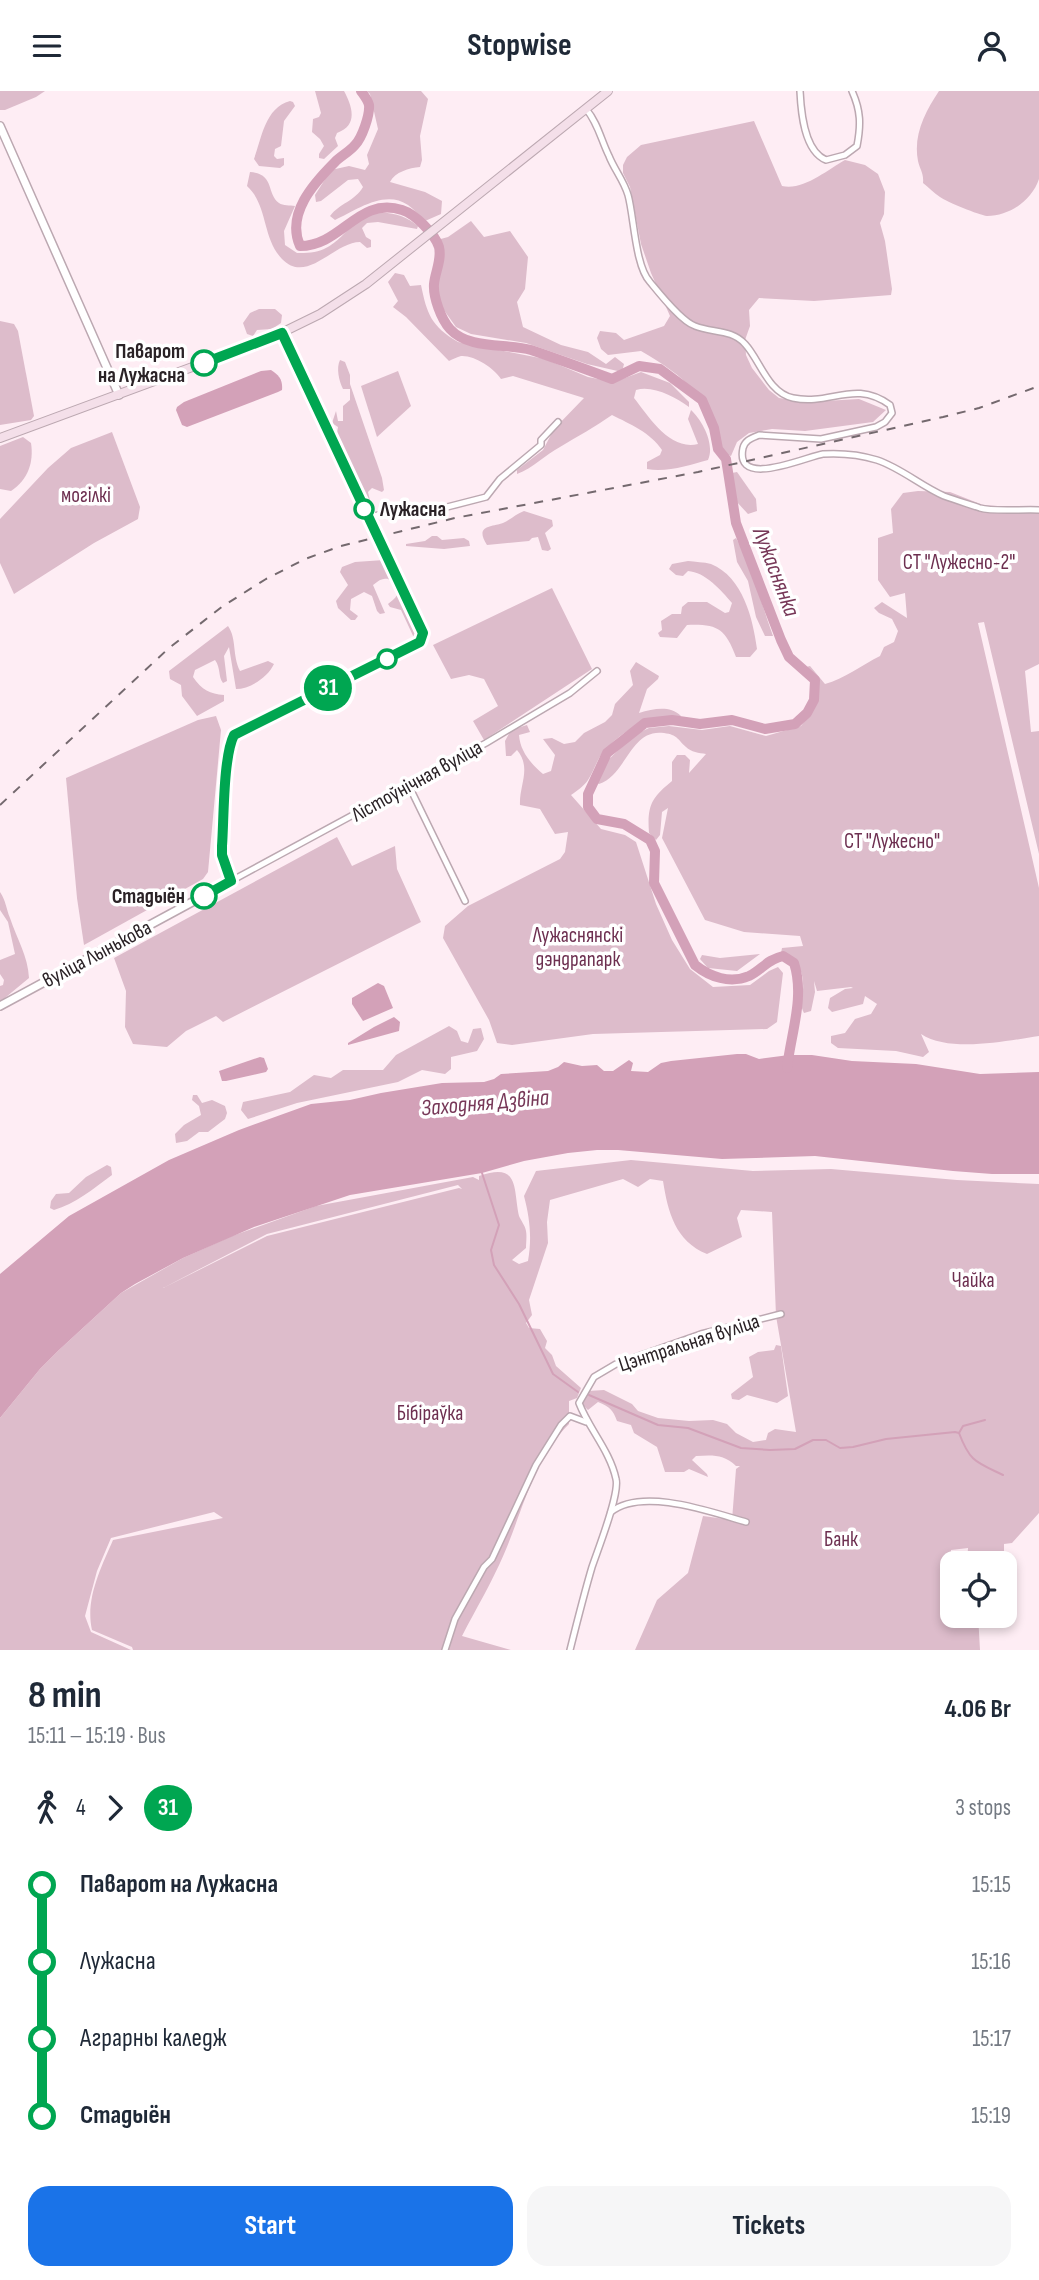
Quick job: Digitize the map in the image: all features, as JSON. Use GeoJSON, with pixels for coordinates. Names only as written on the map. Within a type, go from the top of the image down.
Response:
{"type":"FeatureCollection","features":[{"type":"Feature","properties":{"kind":"main road"},"geometry":{"type":"LineString","coordinates":[[0,438],[282,333],[342,300],[608,91]]}},
{"type":"Feature","properties":{"kind":"street"},"geometry":{"type":"LineString","coordinates":[[800,91],[801,117],[814,152],[826,160],[845,155],[857,146],[861,124],[858,103],[852,91]]}},
{"type":"Feature","properties":{"kind":"street"},"geometry":{"type":"LineString","coordinates":[[586,109],[594,119],[609,157],[627,191],[634,231],[648,280],[679,314],[694,326],[735,335],[744,343],[770,383],[781,394],[810,400],[863,392],[880,397],[890,404],[892,413],[885,422],[862,431],[821,439],[759,435],[746,443],[743,450],[743,457],[749,467],[756,470],[766,469],[822,454],[859,456],[878,461],[943,495],[981,509],[1039,510]]}},
{"type":"Feature","properties":{"kind":"street"},"geometry":{"type":"LineString","coordinates":[[0,126],[119,395]]}},
{"type":"Feature","properties":{"kind":"street"},"geometry":{"type":"LineString","coordinates":[[231,881],[222,855],[222,846],[230,742],[234,735],[420,642],[423,633],[282,333]]}},
{"type":"Feature","properties":{"kind":"street"},"geometry":{"type":"LineString","coordinates":[[368,518],[388,512],[447,507],[486,496],[500,479],[541,445],[541,440],[558,422]]}},
{"type":"Feature","properties":{"kind":"street","name":"Лістоўнічная вуліца"},"geometry":{"type":"LineString","coordinates":[[231,881],[409,786],[567,695],[597,671]]}},
{"type":"Feature","properties":{"kind":"street"},"geometry":{"type":"LineString","coordinates":[[409,786],[465,901]]}},
{"type":"Feature","properties":{"kind":"street","name":"вуліца Лынькова"},"geometry":{"type":"LineString","coordinates":[[0,1006],[231,881]]}},
{"type":"Feature","properties":{"kind":"street","name":"Цэнтральная вуліца"},"geometry":{"type":"LineString","coordinates":[[445,1650],[456,1619],[484,1567],[492,1559],[536,1465],[594,1377],[616,1364],[701,1334],[781,1314]]}},
{"type":"Feature","properties":{"kind":"street"},"geometry":{"type":"LineString","coordinates":[[570,1650],[615,1499],[617,1482],[599,1439],[586,1422],[579,1402]]}},
{"type":"Feature","properties":{"kind":"street"},"geometry":{"type":"LineString","coordinates":[[570,1416],[586,1422]]}},
{"type":"Feature","properties":{"kind":"street"},"geometry":{"type":"LineString","coordinates":[[609,1514],[619,1506],[656,1501],[684,1505],[746,1522]]}},
{"type":"Feature","properties":{"kind":"green space"},"geometry":{"type":"Polygon","coordinates":[[[0,91],[45,91],[0,110],[0,91]]]}},
{"type":"Feature","properties":{"kind":"green space"},"geometry":{"type":"Polygon","coordinates":[[[315,91],[344,91],[352,115],[349,125],[337,133],[335,138],[338,146],[324,159],[319,158],[319,154],[324,146],[312,132],[313,119],[321,113],[315,91]]]}},
{"type":"Feature","properties":{"kind":"green space"},"geometry":{"type":"Polygon","coordinates":[[[367,91],[421,91],[428,99],[420,136],[420,167],[403,171],[390,182],[425,192],[442,201],[441,214],[425,221],[408,205],[390,199],[371,203],[335,220],[330,216],[356,196],[363,187],[358,179],[348,180],[316,202],[315,195],[331,170],[349,166],[365,170],[369,164],[367,155],[378,129],[367,91]]]}},
{"type":"Feature","properties":{"kind":"green space"},"geometry":{"type":"Polygon","coordinates":[[[939,91],[1039,91],[1039,179],[1026,200],[1012,210],[996,215],[983,215],[944,199],[923,183],[917,142],[925,116],[939,91]]]}},
{"type":"Feature","properties":{"kind":"green space"},"geometry":{"type":"Polygon","coordinates":[[[290,101],[295,106],[284,121],[281,146],[275,149],[274,156],[277,159],[284,158],[284,165],[280,168],[259,166],[254,159],[266,124],[275,110],[290,101]]]}},
{"type":"Feature","properties":{"kind":"green space"},"geometry":{"type":"Polygon","coordinates":[[[754,121],[782,186],[806,183],[845,160],[865,165],[878,174],[885,192],[884,214],[880,223],[892,289],[891,295],[814,301],[759,298],[749,310],[746,355],[752,368],[779,398],[808,402],[859,399],[886,410],[873,422],[805,431],[772,429],[749,433],[737,442],[731,456],[720,452],[711,417],[704,403],[683,380],[641,351],[608,355],[601,349],[597,338],[600,331],[616,333],[624,340],[664,326],[670,316],[641,244],[630,187],[623,173],[627,157],[641,145],[754,121]]]}},
{"type":"Feature","properties":{"kind":"green space"},"geometry":{"type":"Polygon","coordinates":[[[250,172],[258,173],[267,180],[279,203],[295,206],[284,231],[285,245],[297,253],[324,249],[338,240],[357,221],[372,214],[388,213],[404,217],[418,226],[417,229],[378,222],[367,223],[362,228],[366,237],[371,240],[371,247],[367,248],[360,242],[350,244],[311,265],[291,266],[276,251],[259,202],[247,186],[250,172]]]}},
{"type":"Feature","properties":{"kind":"green space"},"geometry":{"type":"Polygon","coordinates":[[[471,221],[484,237],[510,231],[528,257],[525,289],[517,302],[523,327],[561,345],[588,352],[606,364],[615,357],[624,364],[622,372],[587,364],[526,343],[471,334],[456,327],[436,299],[436,278],[440,260],[437,240],[448,237],[471,221]]]}},
{"type":"Feature","properties":{"kind":"green space"},"geometry":{"type":"Polygon","coordinates":[[[395,273],[404,275],[410,286],[421,285],[436,325],[458,342],[545,359],[588,377],[614,382],[641,372],[670,383],[689,402],[689,407],[671,396],[649,389],[636,390],[634,398],[653,423],[669,438],[688,445],[698,444],[688,419],[691,410],[707,433],[710,447],[708,460],[670,469],[647,469],[647,462],[660,455],[662,450],[646,434],[612,415],[517,474],[517,470],[543,450],[554,429],[584,398],[513,376],[501,379],[489,367],[472,358],[461,356],[449,361],[393,307],[398,301],[388,282],[395,273]]]}},
{"type":"Feature","properties":{"kind":"green space"},"geometry":{"type":"Polygon","coordinates":[[[259,309],[275,309],[282,315],[281,323],[272,329],[257,330],[253,336],[247,334],[243,323],[250,313],[259,309]]]}},
{"type":"Feature","properties":{"kind":"green space"},"geometry":{"type":"Polygon","coordinates":[[[0,321],[14,324],[18,331],[34,416],[31,420],[0,425],[0,321]]]}},
{"type":"Feature","properties":{"kind":"green space"},"geometry":{"type":"Polygon","coordinates":[[[340,360],[345,362],[350,375],[350,384],[382,478],[382,492],[372,488],[368,492],[371,505],[366,502],[337,433],[338,427],[332,423],[336,411],[338,421],[343,421],[343,406],[350,400],[350,389],[343,389],[339,378],[340,360]]]}},
{"type":"Feature","properties":{"kind":"green space"},"geometry":{"type":"Polygon","coordinates":[[[398,371],[411,406],[377,437],[361,386],[398,371]]]}},
{"type":"Feature","properties":{"kind":"green space","name":"могілкі"},"geometry":{"type":"Polygon","coordinates":[[[112,432],[140,507],[138,519],[94,543],[14,594],[0,563],[0,519],[48,468],[71,448],[112,432]]]}},
{"type":"Feature","properties":{"kind":"green space"},"geometry":{"type":"Polygon","coordinates":[[[23,437],[31,443],[32,457],[26,476],[11,491],[0,489],[0,446],[23,437]]]}},
{"type":"Feature","properties":{"kind":"green space"},"geometry":{"type":"Polygon","coordinates":[[[737,472],[756,499],[757,511],[748,514],[736,501],[732,473],[737,472]]]}},
{"type":"Feature","properties":{"kind":"green space","name":"СТ \"Лужесно\""},"geometry":{"type":"Polygon","coordinates":[[[950,492],[983,505],[1039,509],[1039,664],[1025,671],[1031,732],[1039,731],[1039,854],[984,622],[978,623],[1039,888],[1039,1036],[995,1043],[962,1044],[933,1040],[921,1034],[929,1052],[923,1057],[896,1051],[838,1048],[831,1043],[831,1036],[845,1033],[855,1019],[871,1014],[877,1004],[865,996],[863,1004],[832,1012],[828,1008],[830,998],[845,989],[853,988],[817,991],[814,981],[811,1011],[804,1013],[801,1004],[801,972],[792,960],[781,953],[782,948],[803,946],[800,936],[744,932],[705,920],[662,838],[668,808],[662,812],[660,835],[656,840],[649,833],[649,824],[652,803],[672,781],[672,762],[677,755],[685,755],[690,760],[689,773],[706,754],[690,750],[672,735],[653,733],[636,745],[616,772],[597,783],[606,762],[634,735],[649,728],[669,726],[702,730],[730,726],[766,736],[801,726],[812,712],[819,696],[818,684],[806,667],[810,666],[825,684],[880,656],[884,647],[894,642],[898,631],[892,619],[874,608],[882,602],[907,618],[905,593],[890,597],[878,580],[878,538],[893,533],[891,509],[903,493],[950,492]]]}},
{"type":"Feature","properties":{"kind":"green space"},"geometry":{"type":"Polygon","coordinates":[[[524,511],[552,520],[553,526],[545,533],[551,549],[542,550],[538,537],[529,541],[487,545],[483,530],[524,511]]]}},
{"type":"Feature","properties":{"kind":"green space"},"geometry":{"type":"Polygon","coordinates":[[[432,536],[442,540],[464,538],[469,541],[470,546],[444,549],[406,546],[425,541],[432,536]]]}},
{"type":"Feature","properties":{"kind":"green space"},"geometry":{"type":"Polygon","coordinates":[[[736,538],[752,574],[773,636],[765,636],[756,617],[748,581],[737,562],[733,540],[736,538]]]}},
{"type":"Feature","properties":{"kind":"green space"},"geometry":{"type":"Polygon","coordinates":[[[384,560],[389,565],[420,632],[420,637],[415,640],[401,610],[388,604],[398,592],[395,583],[390,580],[381,580],[373,585],[385,613],[380,614],[377,611],[372,596],[364,592],[351,599],[350,610],[358,616],[355,620],[351,620],[338,608],[336,601],[348,585],[340,572],[342,567],[355,562],[384,560]]]}},
{"type":"Feature","properties":{"kind":"green space"},"geometry":{"type":"Polygon","coordinates":[[[688,561],[711,564],[722,570],[739,589],[749,612],[757,649],[750,657],[736,657],[724,634],[706,625],[687,625],[677,638],[660,637],[658,633],[662,630],[661,621],[672,614],[681,614],[682,607],[688,602],[707,602],[725,613],[729,612],[732,603],[706,578],[688,571],[683,576],[676,575],[669,569],[672,564],[688,561]]]}},
{"type":"Feature","properties":{"kind":"green space"},"geometry":{"type":"Polygon","coordinates":[[[552,588],[592,669],[484,740],[473,721],[498,706],[484,679],[469,675],[451,679],[433,645],[552,588]]]}},
{"type":"Feature","properties":{"kind":"green space"},"geometry":{"type":"Polygon","coordinates":[[[228,626],[233,636],[240,671],[268,661],[274,664],[258,681],[236,689],[229,647],[224,656],[227,681],[221,681],[215,660],[195,670],[193,677],[203,688],[224,695],[224,701],[197,716],[182,696],[181,685],[170,679],[169,671],[228,626]]]}},
{"type":"Feature","properties":{"kind":"green space","name":"Лужаснянскі дэндрапарк"},"geometry":{"type":"Polygon","coordinates":[[[636,662],[659,676],[647,689],[639,713],[666,709],[681,716],[679,719],[647,722],[620,736],[602,754],[586,782],[571,795],[601,829],[625,835],[636,842],[656,904],[672,940],[690,969],[713,987],[750,985],[778,967],[783,973],[777,1022],[767,1029],[593,1034],[512,1045],[497,1043],[489,1020],[443,938],[445,926],[468,906],[560,859],[565,852],[568,832],[555,834],[540,809],[520,805],[524,763],[517,750],[511,756],[506,756],[505,741],[511,730],[527,725],[530,732],[519,735],[524,752],[543,774],[551,771],[555,755],[543,739],[552,738],[564,744],[575,742],[584,733],[605,722],[612,715],[615,704],[633,685],[630,671],[636,662]]]}},
{"type":"Feature","properties":{"kind":"green space"},"geometry":{"type":"Polygon","coordinates":[[[216,716],[221,730],[208,872],[203,879],[84,945],[66,778],[198,720],[216,716]]]}},
{"type":"Feature","properties":{"kind":"green space"},"geometry":{"type":"Polygon","coordinates":[[[337,837],[352,866],[395,846],[397,869],[421,922],[223,1022],[216,1016],[186,1031],[167,1047],[133,1044],[125,1027],[126,991],[114,958],[337,837]]]}},
{"type":"Feature","properties":{"kind":"green space"},"geometry":{"type":"Polygon","coordinates":[[[0,892],[24,955],[29,978],[0,1002],[0,986],[4,980],[0,974],[0,960],[15,954],[8,922],[0,910],[0,892]]]}},
{"type":"Feature","properties":{"kind":"green space"},"geometry":{"type":"Polygon","coordinates":[[[760,954],[737,971],[708,968],[700,959],[702,955],[720,958],[760,954]]]}},
{"type":"Feature","properties":{"kind":"green space"},"geometry":{"type":"Polygon","coordinates":[[[449,1026],[457,1031],[461,1041],[468,1043],[473,1029],[481,1028],[484,1039],[477,1051],[451,1057],[451,1069],[445,1074],[422,1070],[398,1082],[297,1103],[248,1119],[241,1110],[243,1102],[290,1092],[314,1075],[331,1078],[343,1070],[383,1070],[396,1055],[449,1026]]]}},
{"type":"Feature","properties":{"kind":"green space"},"geometry":{"type":"Polygon","coordinates":[[[193,1095],[197,1095],[202,1103],[212,1100],[225,1106],[225,1119],[208,1132],[199,1132],[187,1141],[176,1143],[175,1134],[201,1115],[199,1106],[192,1100],[193,1095]]]}},
{"type":"Feature","properties":{"kind":"green space"},"geometry":{"type":"Polygon","coordinates":[[[631,1160],[753,1171],[831,1169],[1039,1184],[1039,1513],[1012,1543],[1004,1544],[1004,1551],[968,1551],[968,1548],[940,1551],[940,1628],[979,1628],[980,1650],[635,1650],[657,1600],[688,1573],[703,1516],[732,1520],[736,1469],[740,1466],[718,1456],[707,1455],[696,1456],[692,1460],[708,1477],[689,1469],[684,1472],[665,1472],[657,1447],[634,1433],[631,1425],[617,1421],[610,1409],[598,1402],[588,1410],[583,1405],[582,1400],[588,1391],[604,1390],[632,1404],[638,1411],[658,1418],[713,1420],[727,1424],[736,1433],[753,1442],[766,1440],[768,1433],[775,1429],[796,1432],[776,1316],[772,1212],[741,1210],[737,1218],[742,1237],[707,1254],[680,1233],[667,1204],[663,1181],[650,1179],[638,1187],[623,1179],[550,1200],[548,1243],[529,1300],[532,1315],[526,1323],[529,1328],[540,1329],[547,1341],[545,1348],[552,1355],[556,1366],[581,1388],[577,1398],[569,1401],[569,1424],[538,1468],[499,1564],[462,1636],[511,1650],[133,1650],[132,1647],[92,1630],[92,1595],[113,1540],[223,1518],[214,1512],[111,1538],[97,1571],[85,1616],[91,1632],[131,1650],[0,1650],[0,1418],[40,1369],[121,1293],[183,1258],[232,1236],[316,1206],[473,1177],[479,1180],[479,1176],[502,1172],[508,1175],[515,1187],[519,1216],[525,1227],[526,1248],[512,1260],[519,1264],[528,1261],[530,1244],[524,1196],[536,1171],[631,1160]],[[458,1185],[267,1234],[163,1288],[267,1236],[462,1189],[458,1185]]]}},
{"type":"Feature","properties":{"kind":"green space"},"geometry":{"type":"Polygon","coordinates":[[[107,1165],[111,1167],[112,1175],[69,1204],[54,1210],[50,1208],[56,1194],[69,1193],[86,1177],[107,1165]]]}},
{"type":"Feature","properties":{"kind":"green space"},"geometry":{"type":"Polygon","coordinates":[[[776,1345],[781,1346],[788,1396],[777,1403],[747,1395],[739,1400],[732,1399],[731,1394],[753,1377],[749,1357],[758,1352],[774,1350],[776,1345]]]}},
{"type":"Feature","properties":{"kind":"water"},"geometry":{"type":"Polygon","coordinates":[[[271,370],[280,378],[282,390],[187,427],[182,425],[176,410],[184,402],[261,371],[271,370]]]}},
{"type":"Feature","properties":{"kind":"water"},"geometry":{"type":"Polygon","coordinates":[[[378,983],[384,986],[393,1008],[363,1021],[352,1004],[352,998],[378,983]]]}},
{"type":"Feature","properties":{"kind":"water"},"geometry":{"type":"Polygon","coordinates":[[[394,1017],[400,1022],[399,1031],[348,1045],[374,1027],[394,1017]]]}},
{"type":"Feature","properties":{"kind":"water","name":"Заходняя Дзвіна"},"geometry":{"type":"Polygon","coordinates":[[[737,1054],[759,1059],[812,1055],[852,1061],[916,1064],[980,1074],[1039,1072],[1039,1174],[953,1171],[815,1156],[722,1159],[597,1150],[524,1161],[482,1173],[350,1195],[254,1227],[183,1258],[135,1284],[121,1293],[59,1350],[0,1418],[0,1274],[69,1216],[169,1160],[239,1130],[311,1104],[350,1100],[442,1083],[484,1082],[501,1074],[548,1071],[564,1062],[582,1066],[597,1065],[604,1071],[613,1071],[629,1060],[633,1063],[631,1071],[648,1072],[661,1063],[737,1054]]]}},
{"type":"Feature","properties":{"kind":"water"},"geometry":{"type":"Polygon","coordinates":[[[264,1058],[268,1069],[266,1072],[222,1081],[219,1071],[264,1058]]]}},
{"type":"Feature","properties":{"kind":"waterway","name":"Лужаснянка"},"geometry":{"type":"LineString","coordinates":[[361,91],[369,105],[363,132],[358,142],[337,160],[304,200],[296,222],[300,246],[315,244],[373,210],[402,210],[418,220],[437,242],[440,257],[434,284],[435,295],[444,320],[458,336],[477,343],[531,350],[612,379],[639,366],[660,369],[702,400],[714,428],[718,449],[726,459],[736,523],[789,657],[815,680],[814,700],[807,713],[795,724],[765,729],[732,720],[700,724],[672,720],[645,723],[607,753],[588,794],[588,807],[597,819],[624,824],[650,840],[655,851],[654,883],[695,965],[714,976],[735,979],[749,976],[772,960],[783,956],[794,963],[798,1002],[787,1068]]}},
{"type":"Feature","properties":{"kind":"waterway"},"geometry":{"type":"LineString","coordinates":[[482,1173],[499,1225],[491,1250],[494,1265],[519,1304],[553,1374],[578,1392]]}},
{"type":"Feature","properties":{"kind":"waterway"},"geometry":{"type":"LineString","coordinates":[[589,1395],[658,1425],[688,1428],[741,1448],[795,1449],[813,1440],[826,1440],[840,1448],[886,1439],[955,1432],[959,1433],[975,1460],[1003,1475]]}},
{"type":"Feature","properties":{"kind":"waterway"},"geometry":{"type":"LineString","coordinates":[[959,1433],[963,1426],[985,1420]]}},
{"type":"Feature","properties":{"kind":"railway"},"geometry":{"type":"LineString","coordinates":[[0,805],[169,648],[223,606],[305,559],[341,546],[455,518],[698,472],[943,417],[979,408],[1039,386]]}},
{"type":"Feature","properties":{"kind":"bus line","name":"31"},"geometry":{"type":"LineString","coordinates":[[204,363],[282,333],[423,633],[420,642],[234,735],[230,742],[222,846],[222,855],[231,881],[204,896]]}},
{"type":"Feature","properties":{"kind":"place","name":"Паварот на Лужасна"},"geometry":{"type":"Point","coordinates":[204,363]}},
{"type":"Feature","properties":{"kind":"place","name":"Лужасна"},"geometry":{"type":"Point","coordinates":[364,509]}},
{"type":"Feature","properties":{"kind":"place","name":"Стадыён"},"geometry":{"type":"Point","coordinates":[204,896]}},
{"type":"Feature","properties":{"kind":"park label","name":"СТ \"Лужесно-2\""},"geometry":{"type":"Point","coordinates":[959,562]}},
{"type":"Feature","properties":{"kind":"park label","name":"Чайка"},"geometry":{"type":"Point","coordinates":[973,1280]}},
{"type":"Feature","properties":{"kind":"park label","name":"Бібіраўка"},"geometry":{"type":"Point","coordinates":[430,1413]}},
{"type":"Feature","properties":{"kind":"park label","name":"Банк"},"geometry":{"type":"Point","coordinates":[841,1539]}}]}
